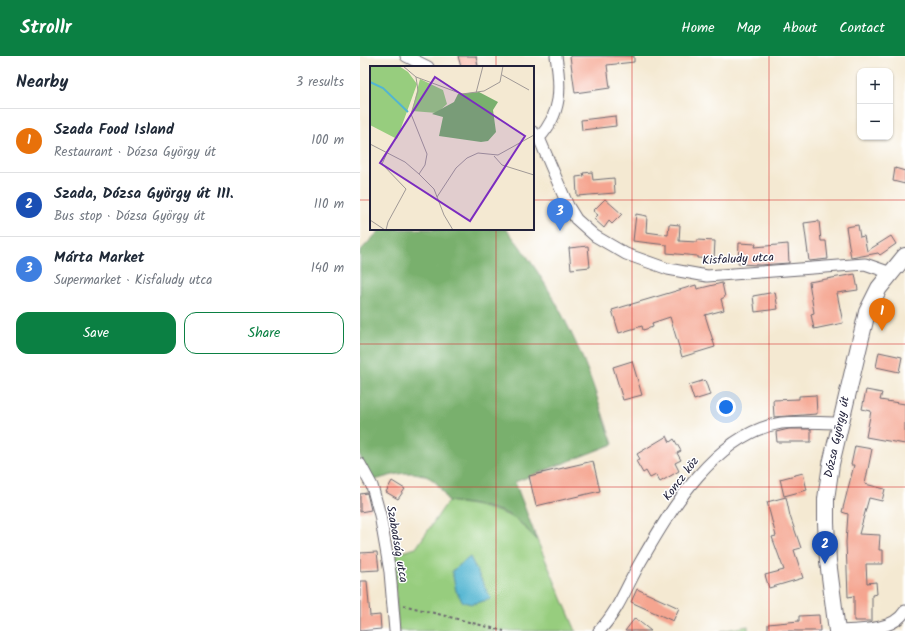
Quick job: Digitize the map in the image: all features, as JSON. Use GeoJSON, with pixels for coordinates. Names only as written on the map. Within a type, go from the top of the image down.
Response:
{"type":"FeatureCollection","features":[{"type":"Feature","properties":{"kind":"main road","name":"Dózsa György út"},"geometry":{"type":"LineString","coordinates":[[837,631],[828,562],[826,499],[839,423],[867,312],[879,288],[905,256]]}},
{"type":"Feature","properties":{"kind":"street"},"geometry":{"type":"LineString","coordinates":[[406,56],[426,66]]}},
{"type":"Feature","properties":{"kind":"street"},"geometry":{"type":"LineString","coordinates":[[536,135],[554,118],[559,95],[556,56]]}},
{"type":"Feature","properties":{"kind":"street","name":"Kisfaludy utca"},"geometry":{"type":"LineString","coordinates":[[536,135],[568,206],[576,219],[595,236],[626,254],[668,269],[707,276],[866,264],[891,273]]}},
{"type":"Feature","properties":{"kind":"street","name":"Koncz köz"},"geometry":{"type":"LineString","coordinates":[[599,631],[618,607],[641,562],[686,491],[708,464],[745,436],[763,428],[781,423],[839,423]]}},
{"type":"Feature","properties":{"kind":"street","name":"Szabadság utca"},"geometry":{"type":"LineString","coordinates":[[360,464],[372,486],[380,515],[390,572],[395,631]]}},
{"type":"Feature","properties":{"kind":"street"},"geometry":{"type":"LineString","coordinates":[[837,631],[868,630],[890,626],[903,616],[905,611]]}},
{"type":"Feature","properties":{"kind":"path"},"geometry":{"type":"LineString","coordinates":[[392,602],[504,631]]}},
{"type":"Feature","properties":{"kind":"green space"},"geometry":{"type":"Polygon","coordinates":[[[380,230],[507,230],[538,272],[565,320],[585,363],[613,444],[515,482],[537,540],[520,522],[510,515],[484,506],[448,501],[437,484],[426,476],[403,473],[372,481],[360,456],[360,251],[380,230]]]}},
{"type":"Feature","properties":{"kind":"green space"},"geometry":{"type":"Polygon","coordinates":[[[448,501],[478,506],[500,512],[516,519],[537,540],[576,631],[398,631],[394,559],[398,553],[416,548],[448,501]]]}},
{"type":"Feature","properties":{"kind":"green space"},"geometry":{"type":"Polygon","coordinates":[[[748,626],[748,631],[721,631],[748,626]]]}},
{"type":"Feature","properties":{"kind":"water"},"geometry":{"type":"Polygon","coordinates":[[[470,557],[491,599],[472,604],[463,602],[456,591],[452,571],[470,557]]]}},
{"type":"Feature","properties":{"kind":"building"},"geometry":{"type":"Polygon","coordinates":[[[458,56],[476,56],[478,66],[461,66],[458,56]]]}},
{"type":"Feature","properties":{"kind":"building"},"geometry":{"type":"Polygon","coordinates":[[[570,56],[634,56],[634,62],[607,65],[610,88],[575,93],[570,56]]]}},
{"type":"Feature","properties":{"kind":"building"},"geometry":{"type":"Polygon","coordinates":[[[615,116],[616,126],[582,130],[581,120],[615,116]]]}},
{"type":"Feature","properties":{"kind":"building"},"geometry":{"type":"Polygon","coordinates":[[[895,168],[905,171],[905,184],[893,181],[895,168]]]}},
{"type":"Feature","properties":{"kind":"building"},"geometry":{"type":"Polygon","coordinates":[[[592,172],[593,180],[614,178],[615,193],[577,196],[576,177],[584,176],[583,173],[592,172]]]}},
{"type":"Feature","properties":{"kind":"building"},"geometry":{"type":"Polygon","coordinates":[[[605,199],[622,214],[612,224],[609,221],[604,228],[594,219],[598,215],[593,211],[605,199]]]}},
{"type":"Feature","properties":{"kind":"building"},"geometry":{"type":"Polygon","coordinates":[[[636,214],[647,216],[646,232],[668,235],[669,224],[680,225],[679,241],[715,241],[714,259],[667,253],[667,245],[633,241],[636,214]]]}},
{"type":"Feature","properties":{"kind":"building"},"geometry":{"type":"Polygon","coordinates":[[[819,221],[821,241],[826,241],[828,259],[809,261],[804,223],[819,221]]]}},
{"type":"Feature","properties":{"kind":"building"},"geometry":{"type":"Polygon","coordinates":[[[858,225],[860,237],[864,236],[867,251],[891,236],[896,244],[880,255],[878,253],[851,258],[846,227],[858,225]]]}},
{"type":"Feature","properties":{"kind":"building"},"geometry":{"type":"Polygon","coordinates":[[[739,243],[756,244],[755,247],[788,244],[789,263],[760,265],[738,264],[739,243]]]}},
{"type":"Feature","properties":{"kind":"building"},"geometry":{"type":"Polygon","coordinates":[[[588,246],[590,267],[571,269],[569,248],[588,246]]]}},
{"type":"Feature","properties":{"kind":"building"},"geometry":{"type":"Polygon","coordinates":[[[855,274],[858,290],[837,293],[843,323],[814,329],[811,314],[814,313],[809,282],[855,274]]]}},
{"type":"Feature","properties":{"kind":"building"},"geometry":{"type":"Polygon","coordinates":[[[722,283],[725,297],[721,299],[724,310],[705,315],[715,347],[682,357],[670,317],[652,323],[653,327],[643,330],[642,326],[619,333],[612,310],[696,285],[697,289],[722,283]]]}},
{"type":"Feature","properties":{"kind":"building"},"geometry":{"type":"Polygon","coordinates":[[[775,292],[778,309],[755,312],[753,296],[775,292]]]}},
{"type":"Feature","properties":{"kind":"building"},"geometry":{"type":"Polygon","coordinates":[[[879,352],[902,357],[899,372],[876,367],[879,352]]]}},
{"type":"Feature","properties":{"kind":"building"},"geometry":{"type":"Polygon","coordinates":[[[632,361],[642,395],[623,400],[613,367],[632,361]]]}},
{"type":"Feature","properties":{"kind":"building"},"geometry":{"type":"Polygon","coordinates":[[[705,380],[710,395],[694,400],[689,385],[705,380]]]}},
{"type":"Feature","properties":{"kind":"building"},"geometry":{"type":"Polygon","coordinates":[[[866,390],[882,393],[880,400],[905,404],[905,444],[866,437],[871,411],[862,409],[866,390]]]}},
{"type":"Feature","properties":{"kind":"building"},"geometry":{"type":"Polygon","coordinates":[[[816,395],[817,414],[774,417],[773,400],[799,399],[799,396],[816,395]]]}},
{"type":"Feature","properties":{"kind":"building"},"geometry":{"type":"Polygon","coordinates":[[[789,429],[811,429],[811,442],[777,442],[776,432],[789,429]]]}},
{"type":"Feature","properties":{"kind":"building"},"geometry":{"type":"Polygon","coordinates":[[[667,436],[670,442],[674,439],[681,451],[677,453],[681,460],[675,463],[679,471],[660,482],[656,475],[650,478],[646,471],[643,473],[636,461],[640,459],[637,454],[667,436]]]}},
{"type":"Feature","properties":{"kind":"building"},"geometry":{"type":"Polygon","coordinates":[[[855,446],[872,449],[865,484],[885,489],[882,501],[869,498],[859,534],[880,535],[879,550],[883,550],[883,564],[866,564],[867,583],[876,582],[877,594],[872,595],[872,621],[854,621],[854,596],[848,597],[846,542],[848,514],[842,512],[854,465],[851,465],[855,446]]]}},
{"type":"Feature","properties":{"kind":"building"},"geometry":{"type":"Polygon","coordinates":[[[593,461],[600,491],[536,506],[529,476],[593,461]]]}},
{"type":"Feature","properties":{"kind":"building"},"geometry":{"type":"Polygon","coordinates":[[[803,473],[807,490],[784,496],[780,479],[803,473]]]}},
{"type":"Feature","properties":{"kind":"building"},"geometry":{"type":"Polygon","coordinates":[[[392,481],[405,489],[398,499],[386,492],[392,481]]]}},
{"type":"Feature","properties":{"kind":"building"},"geometry":{"type":"Polygon","coordinates":[[[367,493],[371,510],[360,512],[360,494],[367,493]]]}},
{"type":"Feature","properties":{"kind":"building"},"geometry":{"type":"Polygon","coordinates":[[[786,497],[790,516],[801,548],[794,550],[803,578],[769,588],[765,575],[784,570],[772,537],[776,536],[767,502],[786,497]]]}},
{"type":"Feature","properties":{"kind":"building"},"geometry":{"type":"Polygon","coordinates":[[[377,552],[379,570],[360,571],[360,553],[377,552]]]}},
{"type":"Feature","properties":{"kind":"building"},"geometry":{"type":"Polygon","coordinates":[[[360,581],[367,581],[370,616],[380,615],[381,629],[360,631],[360,581]]]}},
{"type":"Feature","properties":{"kind":"building"},"geometry":{"type":"Polygon","coordinates":[[[637,589],[679,608],[673,621],[631,602],[637,589]]]}},
{"type":"Feature","properties":{"kind":"building"},"geometry":{"type":"Polygon","coordinates":[[[819,615],[820,631],[768,631],[768,624],[799,621],[799,616],[819,615]]]}},
{"type":"Feature","properties":{"kind":"building"},"geometry":{"type":"Polygon","coordinates":[[[635,618],[651,631],[625,631],[635,618]]]}},
{"type":"Feature","properties":{"kind":"place","name":"Márta Market"},"geometry":{"type":"Point","coordinates":[560,231]}},
{"type":"Feature","properties":{"kind":"place","name":"Szada Food Island"},"geometry":{"type":"Point","coordinates":[882,331]}},
{"type":"Feature","properties":{"kind":"place","name":"Szada, Dózsa György út 111."},"geometry":{"type":"Point","coordinates":[825,564]}}]}
